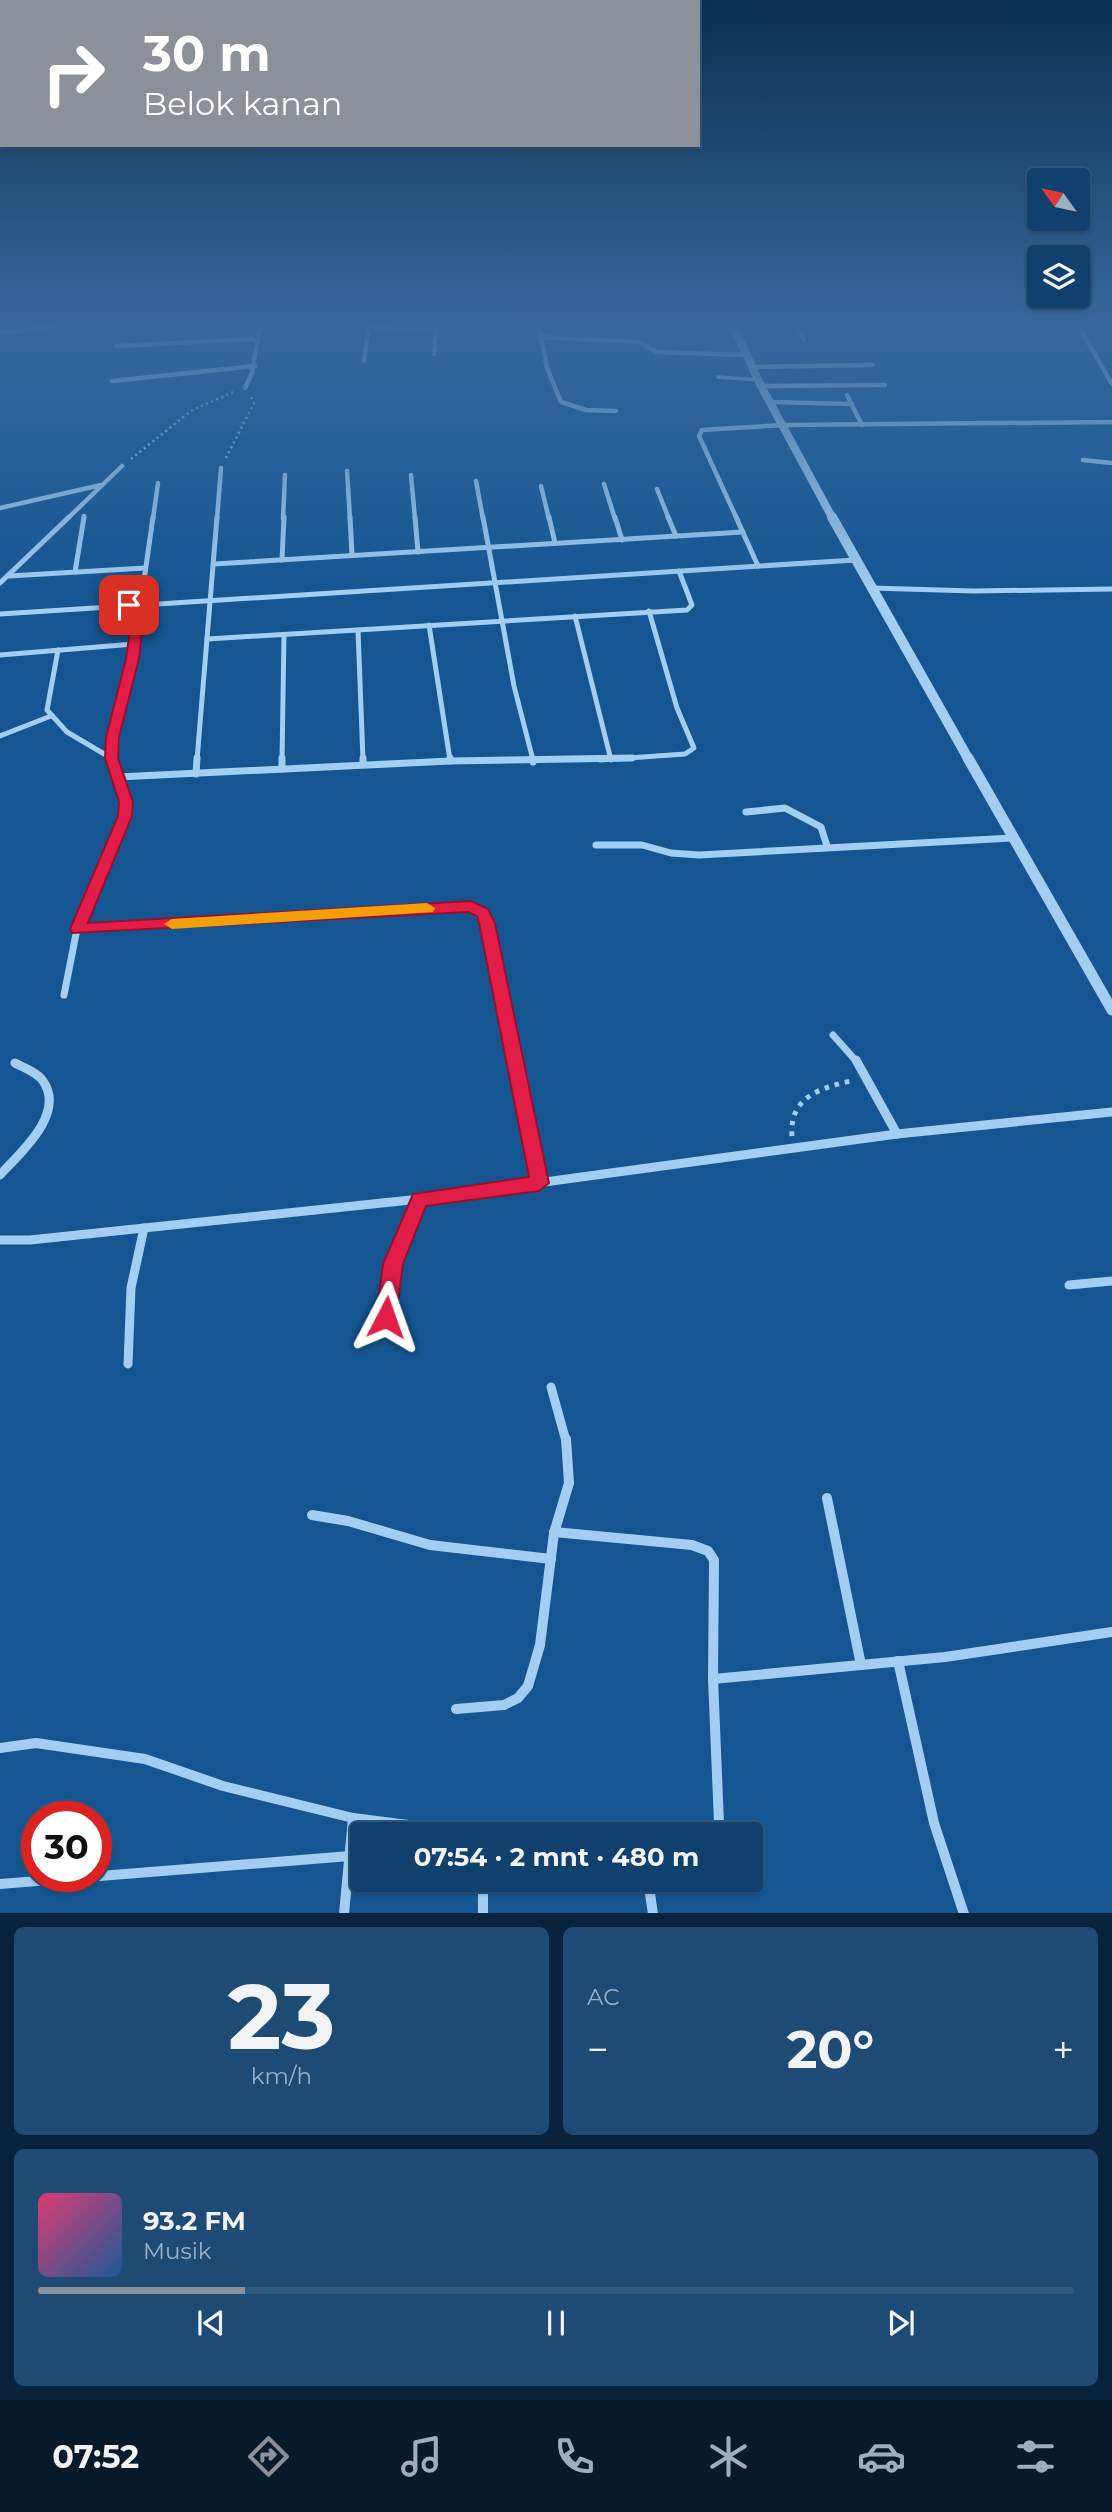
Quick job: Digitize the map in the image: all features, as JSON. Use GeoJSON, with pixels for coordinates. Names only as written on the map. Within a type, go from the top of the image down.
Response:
{"type":"FeatureCollection","features":[{"type":"Feature","properties":{"kind":"street"},"geometry":{"type":"LineString","coordinates":[[777,414],[855,560],[1112,1010]]}},
{"type":"Feature","properties":{"kind":"street"},"geometry":{"type":"LineString","coordinates":[[857,414],[862,425]]}},
{"type":"Feature","properties":{"kind":"street"},"geometry":{"type":"LineString","coordinates":[[758,566],[699,433],[708,429],[784,425],[1112,422]]}},
{"type":"Feature","properties":{"kind":"street"},"geometry":{"type":"LineString","coordinates":[[1083,460],[1112,463]]}},
{"type":"Feature","properties":{"kind":"street"},"geometry":{"type":"LineString","coordinates":[[0,583],[122,466]]}},
{"type":"Feature","properties":{"kind":"street"},"geometry":{"type":"LineString","coordinates":[[195,774],[221,468]]}},
{"type":"Feature","properties":{"kind":"street"},"geometry":{"type":"LineString","coordinates":[[347,471],[352,555]]}},
{"type":"Feature","properties":{"kind":"street"},"geometry":{"type":"LineString","coordinates":[[282,560],[285,475]]}},
{"type":"Feature","properties":{"kind":"street"},"geometry":{"type":"LineString","coordinates":[[411,475],[418,552]]}},
{"type":"Feature","properties":{"kind":"street"},"geometry":{"type":"LineString","coordinates":[[476,481],[514,686],[533,762]]}},
{"type":"Feature","properties":{"kind":"street"},"geometry":{"type":"LineString","coordinates":[[64,995],[78,929],[125,816],[126,802],[111,758],[113,737],[134,644],[158,483]]}},
{"type":"Feature","properties":{"kind":"street"},"geometry":{"type":"LineString","coordinates":[[604,484],[622,540]]}},
{"type":"Feature","properties":{"kind":"street"},"geometry":{"type":"LineString","coordinates":[[0,508],[101,485]]}},
{"type":"Feature","properties":{"kind":"street"},"geometry":{"type":"LineString","coordinates":[[541,486],[555,543]]}},
{"type":"Feature","properties":{"kind":"street"},"geometry":{"type":"LineString","coordinates":[[657,489],[676,536]]}},
{"type":"Feature","properties":{"kind":"street"},"geometry":{"type":"LineString","coordinates":[[75,572],[84,516]]}},
{"type":"Feature","properties":{"kind":"street"},"geometry":{"type":"LineString","coordinates":[[214,564],[743,532]]}},
{"type":"Feature","properties":{"kind":"street"},"geometry":{"type":"LineString","coordinates":[[0,614],[855,560]]}},
{"type":"Feature","properties":{"kind":"street"},"geometry":{"type":"LineString","coordinates":[[8,576],[145,568]]}},
{"type":"Feature","properties":{"kind":"street"},"geometry":{"type":"LineString","coordinates":[[207,639],[691,608],[691,601],[679,571]]}},
{"type":"Feature","properties":{"kind":"street"},"geometry":{"type":"LineString","coordinates":[[871,588],[974,591],[1112,589]]}},
{"type":"Feature","properties":{"kind":"street"},"geometry":{"type":"LineString","coordinates":[[118,777],[363,763],[611,760],[685,754],[694,748],[677,708],[649,611]]}},
{"type":"Feature","properties":{"kind":"street"},"geometry":{"type":"LineString","coordinates":[[575,616],[611,760]]}},
{"type":"Feature","properties":{"kind":"street"},"geometry":{"type":"LineString","coordinates":[[429,625],[450,761]]}},
{"type":"Feature","properties":{"kind":"street"},"geometry":{"type":"LineString","coordinates":[[358,630],[363,763]]}},
{"type":"Feature","properties":{"kind":"street"},"geometry":{"type":"LineString","coordinates":[[282,769],[284,635]]}},
{"type":"Feature","properties":{"kind":"street"},"geometry":{"type":"LineString","coordinates":[[0,655],[134,644]]}},
{"type":"Feature","properties":{"kind":"street"},"geometry":{"type":"LineString","coordinates":[[58,650],[47,705],[51,716],[67,732],[111,758]]}},
{"type":"Feature","properties":{"kind":"street"},"geometry":{"type":"LineString","coordinates":[[0,736],[51,716]]}},
{"type":"Feature","properties":{"kind":"street"},"geometry":{"type":"LineString","coordinates":[[746,812],[785,808],[821,827],[827,846]]}},
{"type":"Feature","properties":{"kind":"street"},"geometry":{"type":"LineString","coordinates":[[596,845],[642,845],[671,853],[699,855],[1012,838]]}},
{"type":"Feature","properties":{"kind":"street"},"geometry":{"type":"LineString","coordinates":[[78,929],[418,909],[478,909],[487,923],[539,1183]]}},
{"type":"Feature","properties":{"kind":"street"},"geometry":{"type":"LineString","coordinates":[[833,1035],[844,1043],[867,1078],[897,1134]]}},
{"type":"Feature","properties":{"kind":"street"},"geometry":{"type":"LineString","coordinates":[[0,1175],[29,1143],[50,1110],[50,1096],[42,1079],[15,1063]]}},
{"type":"Feature","properties":{"kind":"street"},"geometry":{"type":"LineString","coordinates":[[0,1240],[420,1199],[1016,1119],[1112,1112]]}},
{"type":"Feature","properties":{"kind":"street"},"geometry":{"type":"LineString","coordinates":[[386,1317],[393,1264],[420,1199]]}},
{"type":"Feature","properties":{"kind":"street"},"geometry":{"type":"LineString","coordinates":[[128,1364],[131,1288],[144,1228]]}},
{"type":"Feature","properties":{"kind":"street"},"geometry":{"type":"LineString","coordinates":[[1069,1285],[1112,1281]]}},
{"type":"Feature","properties":{"kind":"street"},"geometry":{"type":"LineString","coordinates":[[456,1709],[505,1705],[519,1698],[530,1681],[537,1658],[554,1532],[567,1495],[570,1465],[551,1387]]}},
{"type":"Feature","properties":{"kind":"street"},"geometry":{"type":"LineString","coordinates":[[827,1498],[861,1665]]}},
{"type":"Feature","properties":{"kind":"street"},"geometry":{"type":"LineString","coordinates":[[312,1515],[348,1521],[430,1545],[551,1559]]}},
{"type":"Feature","properties":{"kind":"street"},"geometry":{"type":"LineString","coordinates":[[554,1532],[692,1545],[708,1551],[714,1560],[713,1679],[719,1822]]}},
{"type":"Feature","properties":{"kind":"street"},"geometry":{"type":"LineString","coordinates":[[713,1679],[898,1661],[1112,1632]]}},
{"type":"Feature","properties":{"kind":"street"},"geometry":{"type":"LineString","coordinates":[[898,1661],[934,1823],[964,1913]]}},
{"type":"Feature","properties":{"kind":"street"},"geometry":{"type":"LineString","coordinates":[[0,1748],[36,1743],[145,1759],[268,1799],[353,1818],[384,1822]]}},
{"type":"Feature","properties":{"kind":"street"},"geometry":{"type":"LineString","coordinates":[[353,1818],[353,1822]]}},
{"type":"Feature","properties":{"kind":"street"},"geometry":{"type":"LineString","coordinates":[[0,1884],[350,1856],[344,1913]]}},
{"type":"Feature","properties":{"kind":"street"},"geometry":{"type":"LineString","coordinates":[[483,1892],[483,1913]]}},
{"type":"Feature","properties":{"kind":"street"},"geometry":{"type":"LineString","coordinates":[[650,1892],[653,1913]]}},
{"type":"Feature","properties":{"kind":"path"},"geometry":{"type":"LineString","coordinates":[[122,466],[183,414]]}},
{"type":"Feature","properties":{"kind":"path"},"geometry":{"type":"LineString","coordinates":[[221,468],[248,414]]}},
{"type":"Feature","properties":{"kind":"path"},"geometry":{"type":"LineString","coordinates":[[795,1147],[790,1128],[802,1100],[818,1088],[867,1078]]}},
{"type":"Feature","properties":{"kind":"slow traffic"},"geometry":{"type":"LineString","coordinates":[[172,924],[427,908]]}},
{"type":"Feature","properties":{"kind":"route"},"geometry":{"type":"LineString","coordinates":[[129,605],[139,604],[132,659],[113,737],[111,758],[126,802],[125,816],[78,929],[471,906],[483,913],[487,923],[503,1015],[539,1183],[420,1199],[393,1264],[386,1317]]}}]}
